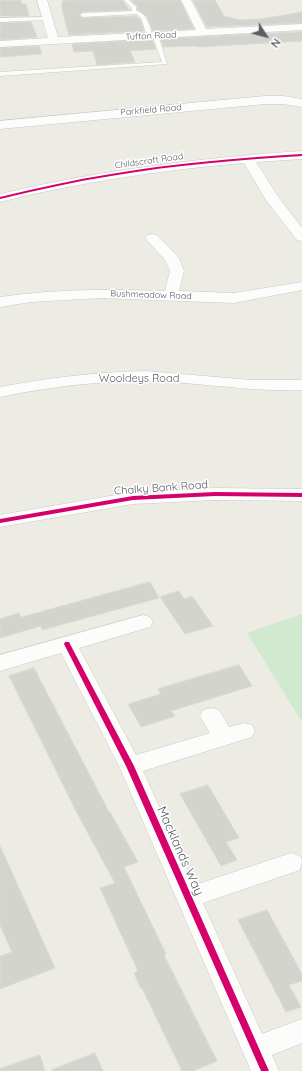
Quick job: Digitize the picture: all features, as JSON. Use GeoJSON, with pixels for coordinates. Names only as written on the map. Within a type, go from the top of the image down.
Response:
{"type":"FeatureCollection","features":[{"type":"Feature","properties":{"kind":"street"},"geometry":{"type":"LineString","coordinates":[[42,0],[54,41]]}},
{"type":"Feature","properties":{"kind":"street"},"geometry":{"type":"LineString","coordinates":[[186,0],[203,33]]}},
{"type":"Feature","properties":{"kind":"street","name":"Tufton Road"},"geometry":{"type":"LineString","coordinates":[[0,44],[302,27]]}},
{"type":"Feature","properties":{"kind":"street","name":"Parkfield Road"},"geometry":{"type":"LineString","coordinates":[[0,124],[265,100],[302,103]]}},
{"type":"Feature","properties":{"kind":"street","name":"Childscroft Road"},"geometry":{"type":"LineString","coordinates":[[0,198],[52,186],[119,174],[184,165],[302,156]]}},
{"type":"Feature","properties":{"kind":"street"},"geometry":{"type":"LineString","coordinates":[[248,159],[273,200],[302,237]]}},
{"type":"Feature","properties":{"kind":"street"},"geometry":{"type":"LineString","coordinates":[[168,234],[146,238],[172,258],[177,271],[171,295]]}},
{"type":"Feature","properties":{"kind":"street","name":"Bushmeadow Road"},"geometry":{"type":"LineString","coordinates":[[0,302],[31,297],[102,293],[234,298],[302,286]]}},
{"type":"Feature","properties":{"kind":"street","name":"Wooldeys Road"},"geometry":{"type":"LineString","coordinates":[[0,392],[87,378],[165,377],[281,387],[302,385]]}},
{"type":"Feature","properties":{"kind":"street","name":"Chalky Bank Road"},"geometry":{"type":"LineString","coordinates":[[0,521],[133,498],[215,494],[302,495]]}},
{"type":"Feature","properties":{"kind":"street"},"geometry":{"type":"LineString","coordinates":[[0,663],[143,622]]}},
{"type":"Feature","properties":{"kind":"street","name":"Macklands Way"},"geometry":{"type":"LineString","coordinates":[[66,644],[130,766],[260,1060],[302,1031]]}},
{"type":"Feature","properties":{"kind":"street"},"geometry":{"type":"LineString","coordinates":[[130,766],[234,734],[211,716]]}},
{"type":"Feature","properties":{"kind":"street","name":"Macklands Way"},"geometry":{"type":"LineString","coordinates":[[189,898],[291,863]]}},
{"type":"Feature","properties":{"kind":"lane"},"geometry":{"type":"LineString","coordinates":[[126,0],[134,8],[134,11]]}},
{"type":"Feature","properties":{"kind":"lane"},"geometry":{"type":"LineString","coordinates":[[0,74],[165,63],[153,35],[143,17],[138,12],[134,11],[83,15]]}},
{"type":"Feature","properties":{"kind":"lane"},"geometry":{"type":"LineString","coordinates":[[0,20],[47,18]]}},
{"type":"Feature","properties":{"kind":"green space"},"geometry":{"type":"Polygon","coordinates":[[[302,614],[302,722],[247,633],[302,614]]]}},
{"type":"Feature","properties":{"kind":"building"},"geometry":{"type":"Polygon","coordinates":[[[20,0],[22,4],[26,4],[29,16],[0,16],[0,1],[20,0]]]}},
{"type":"Feature","properties":{"kind":"building"},"geometry":{"type":"Polygon","coordinates":[[[65,0],[122,0],[130,10],[83,12],[79,15],[83,18],[136,16],[140,19],[144,31],[69,35],[62,9],[62,1],[66,1],[65,0]]]}},
{"type":"Feature","properties":{"kind":"building"},"geometry":{"type":"Polygon","coordinates":[[[131,0],[180,0],[194,29],[153,31],[147,17],[138,10],[137,6],[131,0]]]}},
{"type":"Feature","properties":{"kind":"building"},"geometry":{"type":"Polygon","coordinates":[[[193,0],[215,0],[224,16],[240,20],[261,19],[302,12],[302,23],[207,27],[193,0]]]}},
{"type":"Feature","properties":{"kind":"building"},"geometry":{"type":"Polygon","coordinates":[[[31,22],[37,37],[0,40],[0,23],[31,22]]]}},
{"type":"Feature","properties":{"kind":"building"},"geometry":{"type":"Polygon","coordinates":[[[302,32],[302,41],[198,47],[163,47],[161,39],[302,32]]]}},
{"type":"Feature","properties":{"kind":"building"},"geometry":{"type":"Polygon","coordinates":[[[152,40],[156,49],[130,51],[135,62],[97,65],[93,51],[74,52],[72,44],[152,40]]]}},
{"type":"Feature","properties":{"kind":"building"},"geometry":{"type":"Polygon","coordinates":[[[39,46],[42,54],[0,57],[0,48],[39,46]]]}},
{"type":"Feature","properties":{"kind":"building"},"geometry":{"type":"Polygon","coordinates":[[[150,582],[159,598],[42,630],[41,626],[0,638],[0,619],[19,613],[21,617],[150,582]]]}},
{"type":"Feature","properties":{"kind":"building"},"geometry":{"type":"Polygon","coordinates":[[[179,591],[184,599],[192,596],[213,626],[185,634],[160,597],[179,591]]]}},
{"type":"Feature","properties":{"kind":"building"},"geometry":{"type":"Polygon","coordinates":[[[239,665],[252,686],[171,711],[175,716],[141,727],[128,704],[161,694],[158,689],[239,665]]]}},
{"type":"Feature","properties":{"kind":"building"},"geometry":{"type":"Polygon","coordinates":[[[34,668],[109,812],[138,862],[124,867],[166,954],[164,955],[217,1061],[193,1071],[182,1071],[142,988],[141,989],[134,973],[138,971],[100,888],[115,883],[78,815],[9,676],[34,668]]]}},
{"type":"Feature","properties":{"kind":"building"},"geometry":{"type":"Polygon","coordinates":[[[208,785],[239,838],[226,842],[237,860],[221,866],[180,794],[208,785]]]}},
{"type":"Feature","properties":{"kind":"building"},"geometry":{"type":"Polygon","coordinates":[[[0,846],[55,968],[0,989],[0,956],[12,952],[0,925],[0,846]]]}},
{"type":"Feature","properties":{"kind":"building"},"geometry":{"type":"Polygon","coordinates":[[[267,910],[302,974],[302,981],[289,985],[301,1007],[286,1012],[238,920],[267,910]]]}},
{"type":"Feature","properties":{"kind":"building"},"geometry":{"type":"Polygon","coordinates":[[[95,1053],[103,1071],[52,1071],[52,1070],[95,1053]]]}},
{"type":"Feature","properties":{"kind":"building"},"geometry":{"type":"Polygon","coordinates":[[[40,1055],[45,1071],[0,1071],[0,1069],[40,1055]]]}},
{"type":"Feature","properties":{"kind":"railway"},"geometry":{"type":"LineString","coordinates":[[0,86],[302,59]]}},
{"type":"Feature","properties":{"kind":"railway"},"geometry":{"type":"LineString","coordinates":[[0,80],[108,71]]}},
{"type":"Feature","properties":{"kind":"cycle path"},"geometry":{"type":"LineString","coordinates":[[0,198],[74,181],[150,169],[188,164],[302,155]]}},
{"type":"Feature","properties":{"kind":"cycle path"},"geometry":{"type":"LineString","coordinates":[[0,521],[133,498],[215,494],[302,495]]}},
{"type":"Feature","properties":{"kind":"cycle path"},"geometry":{"type":"LineString","coordinates":[[67,644],[130,766],[265,1071]]}}]}
